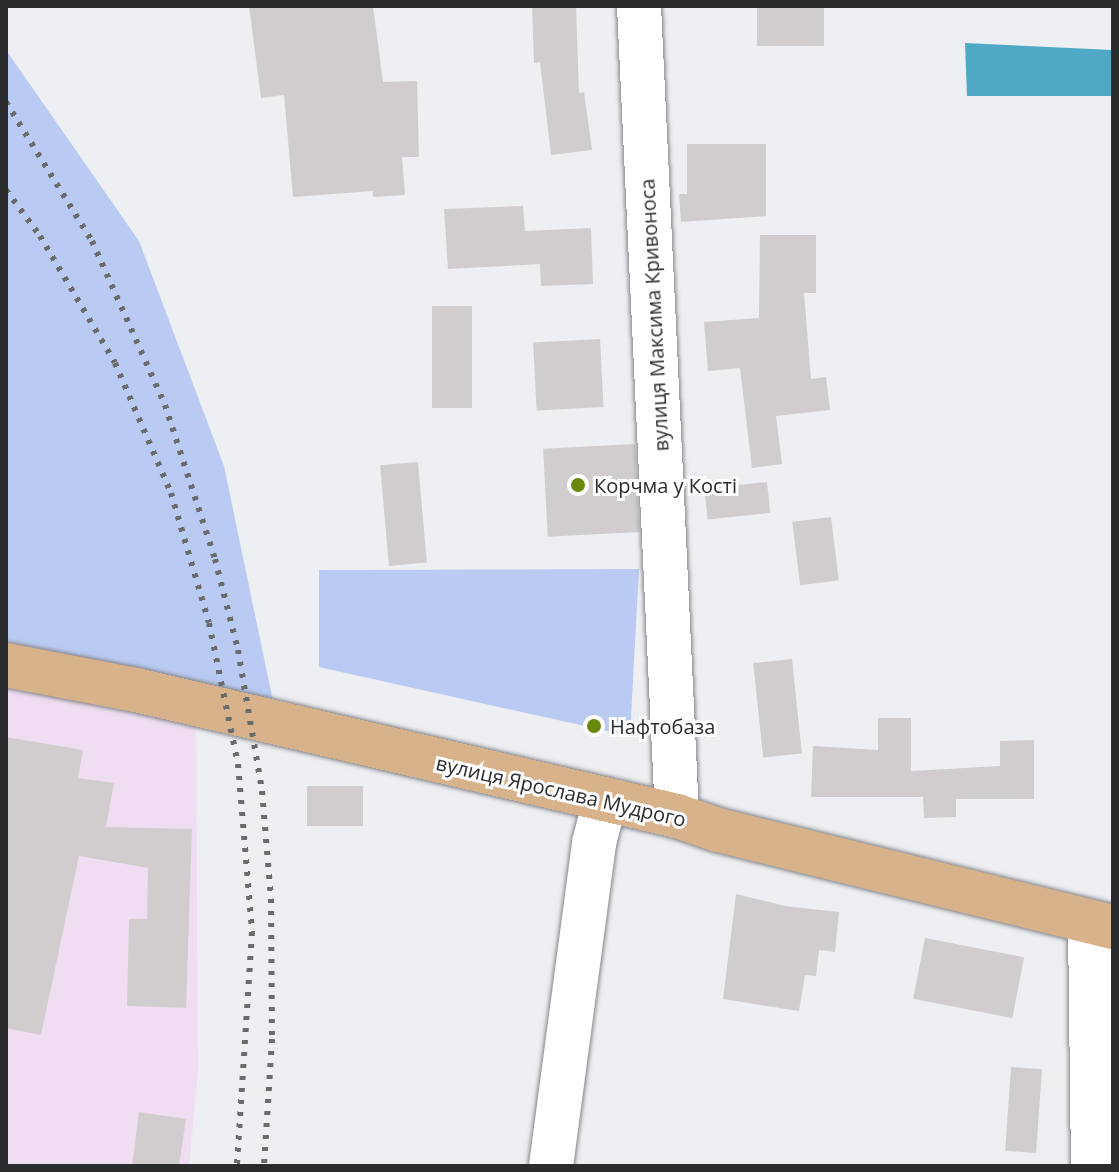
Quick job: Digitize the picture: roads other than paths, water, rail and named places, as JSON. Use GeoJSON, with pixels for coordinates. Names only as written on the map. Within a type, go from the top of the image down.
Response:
{"type":"FeatureCollection","features":[{"type":"Feature","properties":{"kind":"main road","name":"вулиця Ярослава Мудрого"},"geometry":{"type":"LineString","coordinates":[[6,665],[136,690],[677,816],[718,830],[1102,925]]}},
{"type":"Feature","properties":{"kind":"street","name":"вулиця Максима Кривоноса"},"geometry":{"type":"LineString","coordinates":[[639,6],[677,816]]}},
{"type":"Feature","properties":{"kind":"street"},"geometry":{"type":"LineString","coordinates":[[551,1166],[594,843],[605,801]]}},
{"type":"Feature","properties":{"kind":"street"},"geometry":{"type":"LineString","coordinates":[[1093,1166],[1102,925]]}},
{"type":"Feature","properties":{"kind":"railway"},"geometry":{"type":"LineString","coordinates":[[6,102],[92,241],[165,405],[215,559],[238,650],[262,791],[271,899],[272,1039],[264,1166]]}},
{"type":"Feature","properties":{"kind":"railway"},"geometry":{"type":"LineString","coordinates":[[6,190],[40,236],[115,363],[171,493],[209,623],[238,764],[252,932],[237,1166]]}},
{"type":"Feature","properties":{"kind":"place","name":"Корчма у Кості"},"geometry":{"type":"Point","coordinates":[578,485]}},
{"type":"Feature","properties":{"kind":"place","name":"Нафтобаза"},"geometry":{"type":"Point","coordinates":[594,726]}}]}
